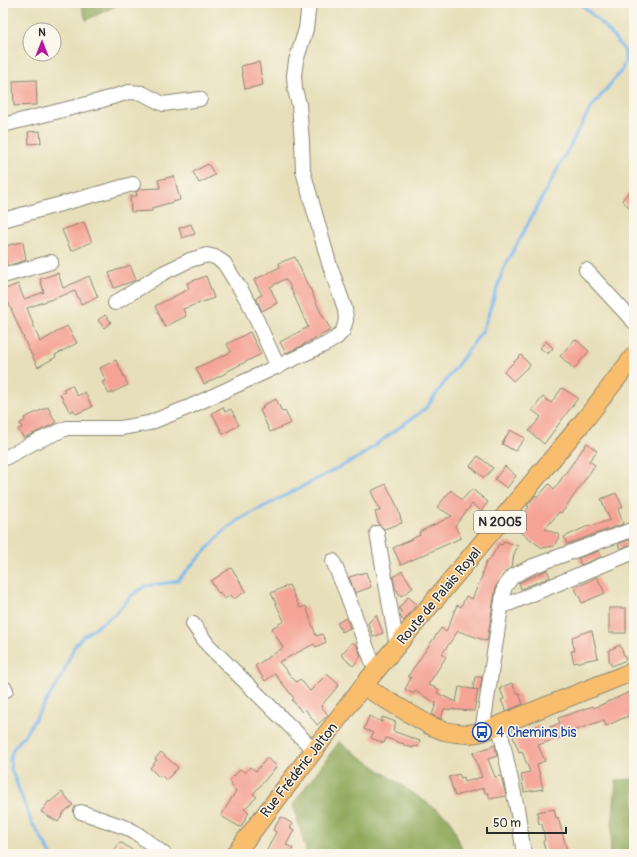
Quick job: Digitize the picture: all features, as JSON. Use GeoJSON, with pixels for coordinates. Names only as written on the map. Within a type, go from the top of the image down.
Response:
{"type":"FeatureCollection","features":[{"type":"Feature","properties":{"kind":"main road","name":"Route de Palais Royal"},"geometry":{"type":"LineString","coordinates":[[364,686],[587,417],[634,356]]}},
{"type":"Feature","properties":{"kind":"main road"},"geometry":{"type":"LineString","coordinates":[[364,686],[429,725],[444,731],[462,733],[482,732],[634,671]]}},
{"type":"Feature","properties":{"kind":"main road","name":"Rue Frédéric Jalton"},"geometry":{"type":"LineString","coordinates":[[235,854],[364,686]]}},
{"type":"Feature","properties":{"kind":"street"},"geometry":{"type":"LineString","coordinates":[[3,459],[33,443],[67,428],[121,428],[149,423],[278,367],[326,344],[336,338],[343,331],[346,320],[345,309],[329,263],[303,171],[299,104],[295,90],[294,75],[296,61],[306,29],[309,3]]}},
{"type":"Feature","properties":{"kind":"street"},"geometry":{"type":"LineString","coordinates":[[3,125],[129,92],[142,93],[163,104],[200,99]]}},
{"type":"Feature","properties":{"kind":"street"},"geometry":{"type":"LineString","coordinates":[[3,220],[133,184]]}},
{"type":"Feature","properties":{"kind":"street"},"geometry":{"type":"LineString","coordinates":[[115,303],[163,273],[190,260],[207,254],[215,257],[224,263],[249,303],[278,367]]}},
{"type":"Feature","properties":{"kind":"street"},"geometry":{"type":"LineString","coordinates":[[3,276],[51,262]]}},
{"type":"Feature","properties":{"kind":"street"},"geometry":{"type":"LineString","coordinates":[[586,270],[634,322]]}},
{"type":"Feature","properties":{"kind":"street"},"geometry":{"type":"LineString","coordinates":[[482,732],[504,588],[513,576],[532,566],[634,529]]}},
{"type":"Feature","properties":{"kind":"street"},"geometry":{"type":"LineString","coordinates":[[377,533],[397,646]]}},
{"type":"Feature","properties":{"kind":"street"},"geometry":{"type":"LineString","coordinates":[[501,608],[634,552]]}},
{"type":"Feature","properties":{"kind":"street"},"geometry":{"type":"LineString","coordinates":[[333,561],[376,672]]}},
{"type":"Feature","properties":{"kind":"street"},"geometry":{"type":"LineString","coordinates":[[193,624],[208,645],[315,751]]}},
{"type":"Feature","properties":{"kind":"street"},"geometry":{"type":"LineString","coordinates":[[499,725],[524,854]]}},
{"type":"Feature","properties":{"kind":"street"},"geometry":{"type":"LineString","coordinates":[[81,812],[127,828],[140,835],[164,854]]}},
{"type":"Feature","properties":{"kind":"green space"},"geometry":{"type":"Polygon","coordinates":[[[81,3],[122,3],[86,20],[81,3]]]}},
{"type":"Feature","properties":{"kind":"green space"},"geometry":{"type":"Polygon","coordinates":[[[339,742],[450,819],[464,854],[307,854],[293,804],[339,742]]]}},
{"type":"Feature","properties":{"kind":"green space"},"geometry":{"type":"Polygon","coordinates":[[[634,779],[634,854],[610,854],[616,780],[634,779]]]}},
{"type":"Feature","properties":{"kind":"building"},"geometry":{"type":"Polygon","coordinates":[[[259,62],[263,85],[245,89],[241,66],[259,62]]]}},
{"type":"Feature","properties":{"kind":"building"},"geometry":{"type":"Polygon","coordinates":[[[36,80],[37,105],[14,106],[13,81],[36,80]]]}},
{"type":"Feature","properties":{"kind":"building"},"geometry":{"type":"Polygon","coordinates":[[[40,131],[41,143],[29,144],[28,132],[40,131]]]}},
{"type":"Feature","properties":{"kind":"building"},"geometry":{"type":"Polygon","coordinates":[[[208,164],[215,175],[199,183],[193,172],[208,164]]]}},
{"type":"Feature","properties":{"kind":"building"},"geometry":{"type":"Polygon","coordinates":[[[174,176],[180,200],[152,208],[152,211],[131,212],[130,196],[137,196],[136,192],[140,189],[160,188],[158,180],[174,176]]]}},
{"type":"Feature","properties":{"kind":"building"},"geometry":{"type":"Polygon","coordinates":[[[634,187],[634,213],[622,200],[634,187]]]}},
{"type":"Feature","properties":{"kind":"building"},"geometry":{"type":"Polygon","coordinates":[[[84,222],[92,242],[71,251],[62,230],[84,222]]]}},
{"type":"Feature","properties":{"kind":"building"},"geometry":{"type":"Polygon","coordinates":[[[191,224],[195,234],[182,238],[179,228],[191,224]]]}},
{"type":"Feature","properties":{"kind":"building"},"geometry":{"type":"Polygon","coordinates":[[[23,242],[26,260],[7,266],[4,246],[23,242]]]}},
{"type":"Feature","properties":{"kind":"building"},"geometry":{"type":"Polygon","coordinates":[[[295,257],[320,311],[331,330],[286,353],[280,342],[308,327],[288,282],[285,279],[270,287],[277,303],[262,311],[256,298],[262,295],[254,280],[280,267],[279,263],[295,257]]]}},
{"type":"Feature","properties":{"kind":"building"},"geometry":{"type":"Polygon","coordinates":[[[130,265],[136,280],[114,288],[109,273],[130,265]]]}},
{"type":"Feature","properties":{"kind":"building"},"geometry":{"type":"Polygon","coordinates":[[[58,273],[63,288],[89,276],[98,297],[81,304],[75,291],[27,308],[40,342],[67,326],[77,343],[55,355],[56,357],[38,367],[28,348],[3,290],[18,284],[24,299],[44,292],[40,279],[58,273]]]}},
{"type":"Feature","properties":{"kind":"building"},"geometry":{"type":"Polygon","coordinates":[[[206,276],[214,298],[183,309],[186,316],[165,327],[155,306],[189,289],[187,283],[206,276]]]}},
{"type":"Feature","properties":{"kind":"building"},"geometry":{"type":"Polygon","coordinates":[[[105,315],[111,322],[104,328],[98,320],[105,315]]]}},
{"type":"Feature","properties":{"kind":"building"},"geometry":{"type":"Polygon","coordinates":[[[250,332],[261,354],[204,384],[196,368],[231,352],[227,344],[250,332]]]}},
{"type":"Feature","properties":{"kind":"building"},"geometry":{"type":"Polygon","coordinates":[[[575,339],[589,351],[574,369],[560,356],[575,339]]]}},
{"type":"Feature","properties":{"kind":"building"},"geometry":{"type":"Polygon","coordinates":[[[546,341],[553,348],[548,354],[540,348],[546,341]]]}},
{"type":"Feature","properties":{"kind":"building"},"geometry":{"type":"Polygon","coordinates":[[[521,355],[530,365],[513,381],[504,372],[521,355]]]}},
{"type":"Feature","properties":{"kind":"building"},"geometry":{"type":"Polygon","coordinates":[[[116,360],[128,385],[109,394],[102,382],[106,381],[100,368],[116,360]]]}},
{"type":"Feature","properties":{"kind":"building"},"geometry":{"type":"Polygon","coordinates":[[[72,385],[77,396],[85,392],[92,407],[76,414],[74,410],[70,412],[60,394],[65,392],[63,389],[72,385]]]}},
{"type":"Feature","properties":{"kind":"building"},"geometry":{"type":"Polygon","coordinates":[[[562,388],[578,398],[544,444],[529,431],[541,417],[532,410],[543,397],[551,403],[562,388]]]}},
{"type":"Feature","properties":{"kind":"building"},"geometry":{"type":"Polygon","coordinates":[[[276,399],[282,412],[285,411],[291,423],[270,432],[260,410],[264,408],[262,406],[276,399]]]}},
{"type":"Feature","properties":{"kind":"building"},"geometry":{"type":"Polygon","coordinates":[[[48,407],[56,423],[24,438],[18,429],[22,428],[20,423],[25,421],[24,418],[48,407]]]}},
{"type":"Feature","properties":{"kind":"building"},"geometry":{"type":"Polygon","coordinates":[[[223,407],[225,412],[231,409],[239,425],[223,434],[212,413],[223,407]]]}},
{"type":"Feature","properties":{"kind":"building"},"geometry":{"type":"Polygon","coordinates":[[[510,430],[525,438],[515,451],[502,444],[510,430]]]}},
{"type":"Feature","properties":{"kind":"building"},"geometry":{"type":"Polygon","coordinates":[[[587,443],[597,451],[589,461],[595,465],[564,510],[561,513],[559,512],[545,529],[560,535],[554,546],[542,548],[514,527],[536,495],[538,497],[549,484],[554,489],[587,443]]]}},
{"type":"Feature","properties":{"kind":"building"},"geometry":{"type":"Polygon","coordinates":[[[478,456],[493,468],[484,478],[470,466],[478,456]]]}},
{"type":"Feature","properties":{"kind":"building"},"geometry":{"type":"Polygon","coordinates":[[[505,466],[516,476],[507,488],[495,479],[505,466]]]}},
{"type":"Feature","properties":{"kind":"building"},"geometry":{"type":"Polygon","coordinates":[[[386,484],[397,506],[402,523],[384,529],[379,525],[375,512],[380,511],[371,491],[386,484]]]}},
{"type":"Feature","properties":{"kind":"building"},"geometry":{"type":"Polygon","coordinates":[[[472,489],[488,502],[481,511],[472,504],[455,526],[461,538],[401,565],[393,548],[420,535],[419,532],[452,516],[437,507],[451,490],[462,500],[472,489]]]}},
{"type":"Feature","properties":{"kind":"building"},"geometry":{"type":"Polygon","coordinates":[[[616,493],[623,507],[618,509],[623,524],[567,544],[564,537],[590,525],[591,526],[610,520],[601,499],[616,493]]]}},
{"type":"Feature","properties":{"kind":"building"},"geometry":{"type":"Polygon","coordinates":[[[634,538],[634,544],[620,549],[618,544],[634,538]]]}},
{"type":"Feature","properties":{"kind":"building"},"geometry":{"type":"Polygon","coordinates":[[[504,541],[518,546],[514,554],[512,567],[506,571],[496,586],[487,641],[458,631],[442,654],[446,657],[428,685],[439,689],[437,693],[456,702],[459,687],[478,690],[474,711],[444,709],[441,719],[432,715],[436,703],[415,691],[413,694],[405,689],[411,678],[408,676],[441,628],[446,632],[457,605],[461,607],[466,596],[472,599],[483,574],[487,560],[489,561],[499,544],[502,545],[504,541]]]}},
{"type":"Feature","properties":{"kind":"building"},"geometry":{"type":"Polygon","coordinates":[[[599,551],[601,557],[581,565],[578,558],[599,551]]]}},
{"type":"Feature","properties":{"kind":"building"},"geometry":{"type":"Polygon","coordinates":[[[231,568],[246,591],[234,599],[231,595],[224,599],[220,592],[218,593],[211,581],[231,568]]]}},
{"type":"Feature","properties":{"kind":"building"},"geometry":{"type":"Polygon","coordinates":[[[547,570],[550,577],[521,589],[519,583],[547,570]]]}},
{"type":"Feature","properties":{"kind":"building"},"geometry":{"type":"Polygon","coordinates":[[[402,571],[413,588],[401,596],[395,588],[393,577],[402,571]]]}},
{"type":"Feature","properties":{"kind":"building"},"geometry":{"type":"Polygon","coordinates":[[[366,572],[371,587],[355,593],[349,577],[366,572]]]}},
{"type":"Feature","properties":{"kind":"building"},"geometry":{"type":"Polygon","coordinates":[[[597,577],[605,593],[582,603],[575,588],[597,577]]]}},
{"type":"Feature","properties":{"kind":"building"},"geometry":{"type":"Polygon","coordinates":[[[289,585],[300,608],[306,606],[316,636],[322,634],[326,642],[316,647],[314,644],[279,662],[296,682],[300,679],[310,691],[327,674],[339,685],[321,706],[328,715],[317,725],[305,709],[302,712],[292,700],[294,698],[275,674],[265,681],[255,666],[283,648],[272,628],[284,621],[271,593],[289,585]]]}},
{"type":"Feature","properties":{"kind":"building"},"geometry":{"type":"Polygon","coordinates":[[[408,597],[417,604],[404,621],[401,618],[400,615],[402,613],[399,608],[408,597]]]}},
{"type":"Feature","properties":{"kind":"building"},"geometry":{"type":"Polygon","coordinates":[[[609,608],[626,608],[626,633],[609,633],[609,608]]]}},
{"type":"Feature","properties":{"kind":"building"},"geometry":{"type":"Polygon","coordinates":[[[376,615],[383,633],[373,637],[368,623],[376,615]]]}},
{"type":"Feature","properties":{"kind":"building"},"geometry":{"type":"Polygon","coordinates":[[[346,618],[350,628],[342,632],[337,623],[346,618]]]}},
{"type":"Feature","properties":{"kind":"building"},"geometry":{"type":"Polygon","coordinates":[[[592,631],[598,658],[574,663],[571,651],[575,651],[572,637],[592,631]]]}},
{"type":"Feature","properties":{"kind":"building"},"geometry":{"type":"Polygon","coordinates":[[[352,642],[357,646],[361,656],[353,666],[341,655],[352,642]]]}},
{"type":"Feature","properties":{"kind":"building"},"geometry":{"type":"Polygon","coordinates":[[[620,645],[626,660],[612,666],[609,661],[609,650],[620,645]]]}},
{"type":"Feature","properties":{"kind":"building"},"geometry":{"type":"Polygon","coordinates":[[[475,677],[482,677],[480,690],[473,689],[475,677]]]}},
{"type":"Feature","properties":{"kind":"building"},"geometry":{"type":"Polygon","coordinates":[[[512,683],[517,694],[519,693],[523,704],[506,711],[501,700],[504,699],[500,688],[512,683]]]}},
{"type":"Feature","properties":{"kind":"building"},"geometry":{"type":"Polygon","coordinates":[[[634,690],[634,730],[628,716],[606,726],[604,720],[538,745],[545,761],[537,764],[543,789],[524,792],[521,774],[530,772],[522,751],[519,752],[513,737],[539,725],[542,730],[560,723],[558,718],[593,706],[594,708],[634,690]]]}},
{"type":"Feature","properties":{"kind":"building"},"geometry":{"type":"Polygon","coordinates":[[[369,716],[382,722],[382,717],[396,722],[393,731],[420,741],[418,747],[414,746],[413,748],[386,738],[384,743],[371,738],[373,733],[364,729],[369,716]]]}},
{"type":"Feature","properties":{"kind":"building"},"geometry":{"type":"Polygon","coordinates":[[[495,745],[497,756],[488,759],[495,777],[501,776],[506,796],[490,799],[488,793],[485,793],[484,788],[455,796],[449,777],[459,774],[461,778],[464,777],[465,782],[482,777],[473,753],[495,745]]]}},
{"type":"Feature","properties":{"kind":"building"},"geometry":{"type":"Polygon","coordinates":[[[161,752],[178,768],[166,780],[161,775],[159,777],[150,768],[157,760],[155,759],[161,752]]]}},
{"type":"Feature","properties":{"kind":"building"},"geometry":{"type":"Polygon","coordinates":[[[267,758],[277,766],[253,794],[257,797],[244,809],[249,812],[241,827],[221,816],[236,791],[230,780],[241,769],[245,773],[250,767],[256,771],[267,758]]]}},
{"type":"Feature","properties":{"kind":"building"},"geometry":{"type":"Polygon","coordinates":[[[62,792],[73,805],[64,812],[58,822],[41,812],[49,801],[50,802],[62,792]]]}},
{"type":"Feature","properties":{"kind":"building"},"geometry":{"type":"Polygon","coordinates":[[[554,809],[556,818],[558,817],[568,854],[546,854],[543,841],[545,840],[542,824],[539,824],[537,812],[554,809]]]}},
{"type":"Feature","properties":{"kind":"building"},"geometry":{"type":"Polygon","coordinates":[[[281,817],[293,824],[290,828],[294,830],[286,845],[293,848],[290,854],[265,854],[276,832],[273,830],[281,817]]]}},
{"type":"Feature","properties":{"kind":"building"},"geometry":{"type":"Polygon","coordinates":[[[120,842],[138,854],[112,854],[120,842]]]}},
{"type":"Feature","properties":{"kind":"waterway"},"geometry":{"type":"LineString","coordinates":[[51,854],[32,823],[11,769],[10,759],[13,749],[24,736],[61,678],[74,647],[82,637],[116,613],[132,595],[139,590],[146,586],[178,580],[224,531],[240,519],[359,457],[426,408],[483,330],[503,270],[590,109],[622,70],[625,61],[625,51],[607,29],[580,3]]}},
{"type":"Feature","properties":{"kind":"place","name":"4 Chemins bis"},"geometry":{"type":"Point","coordinates":[482,732]}}]}
